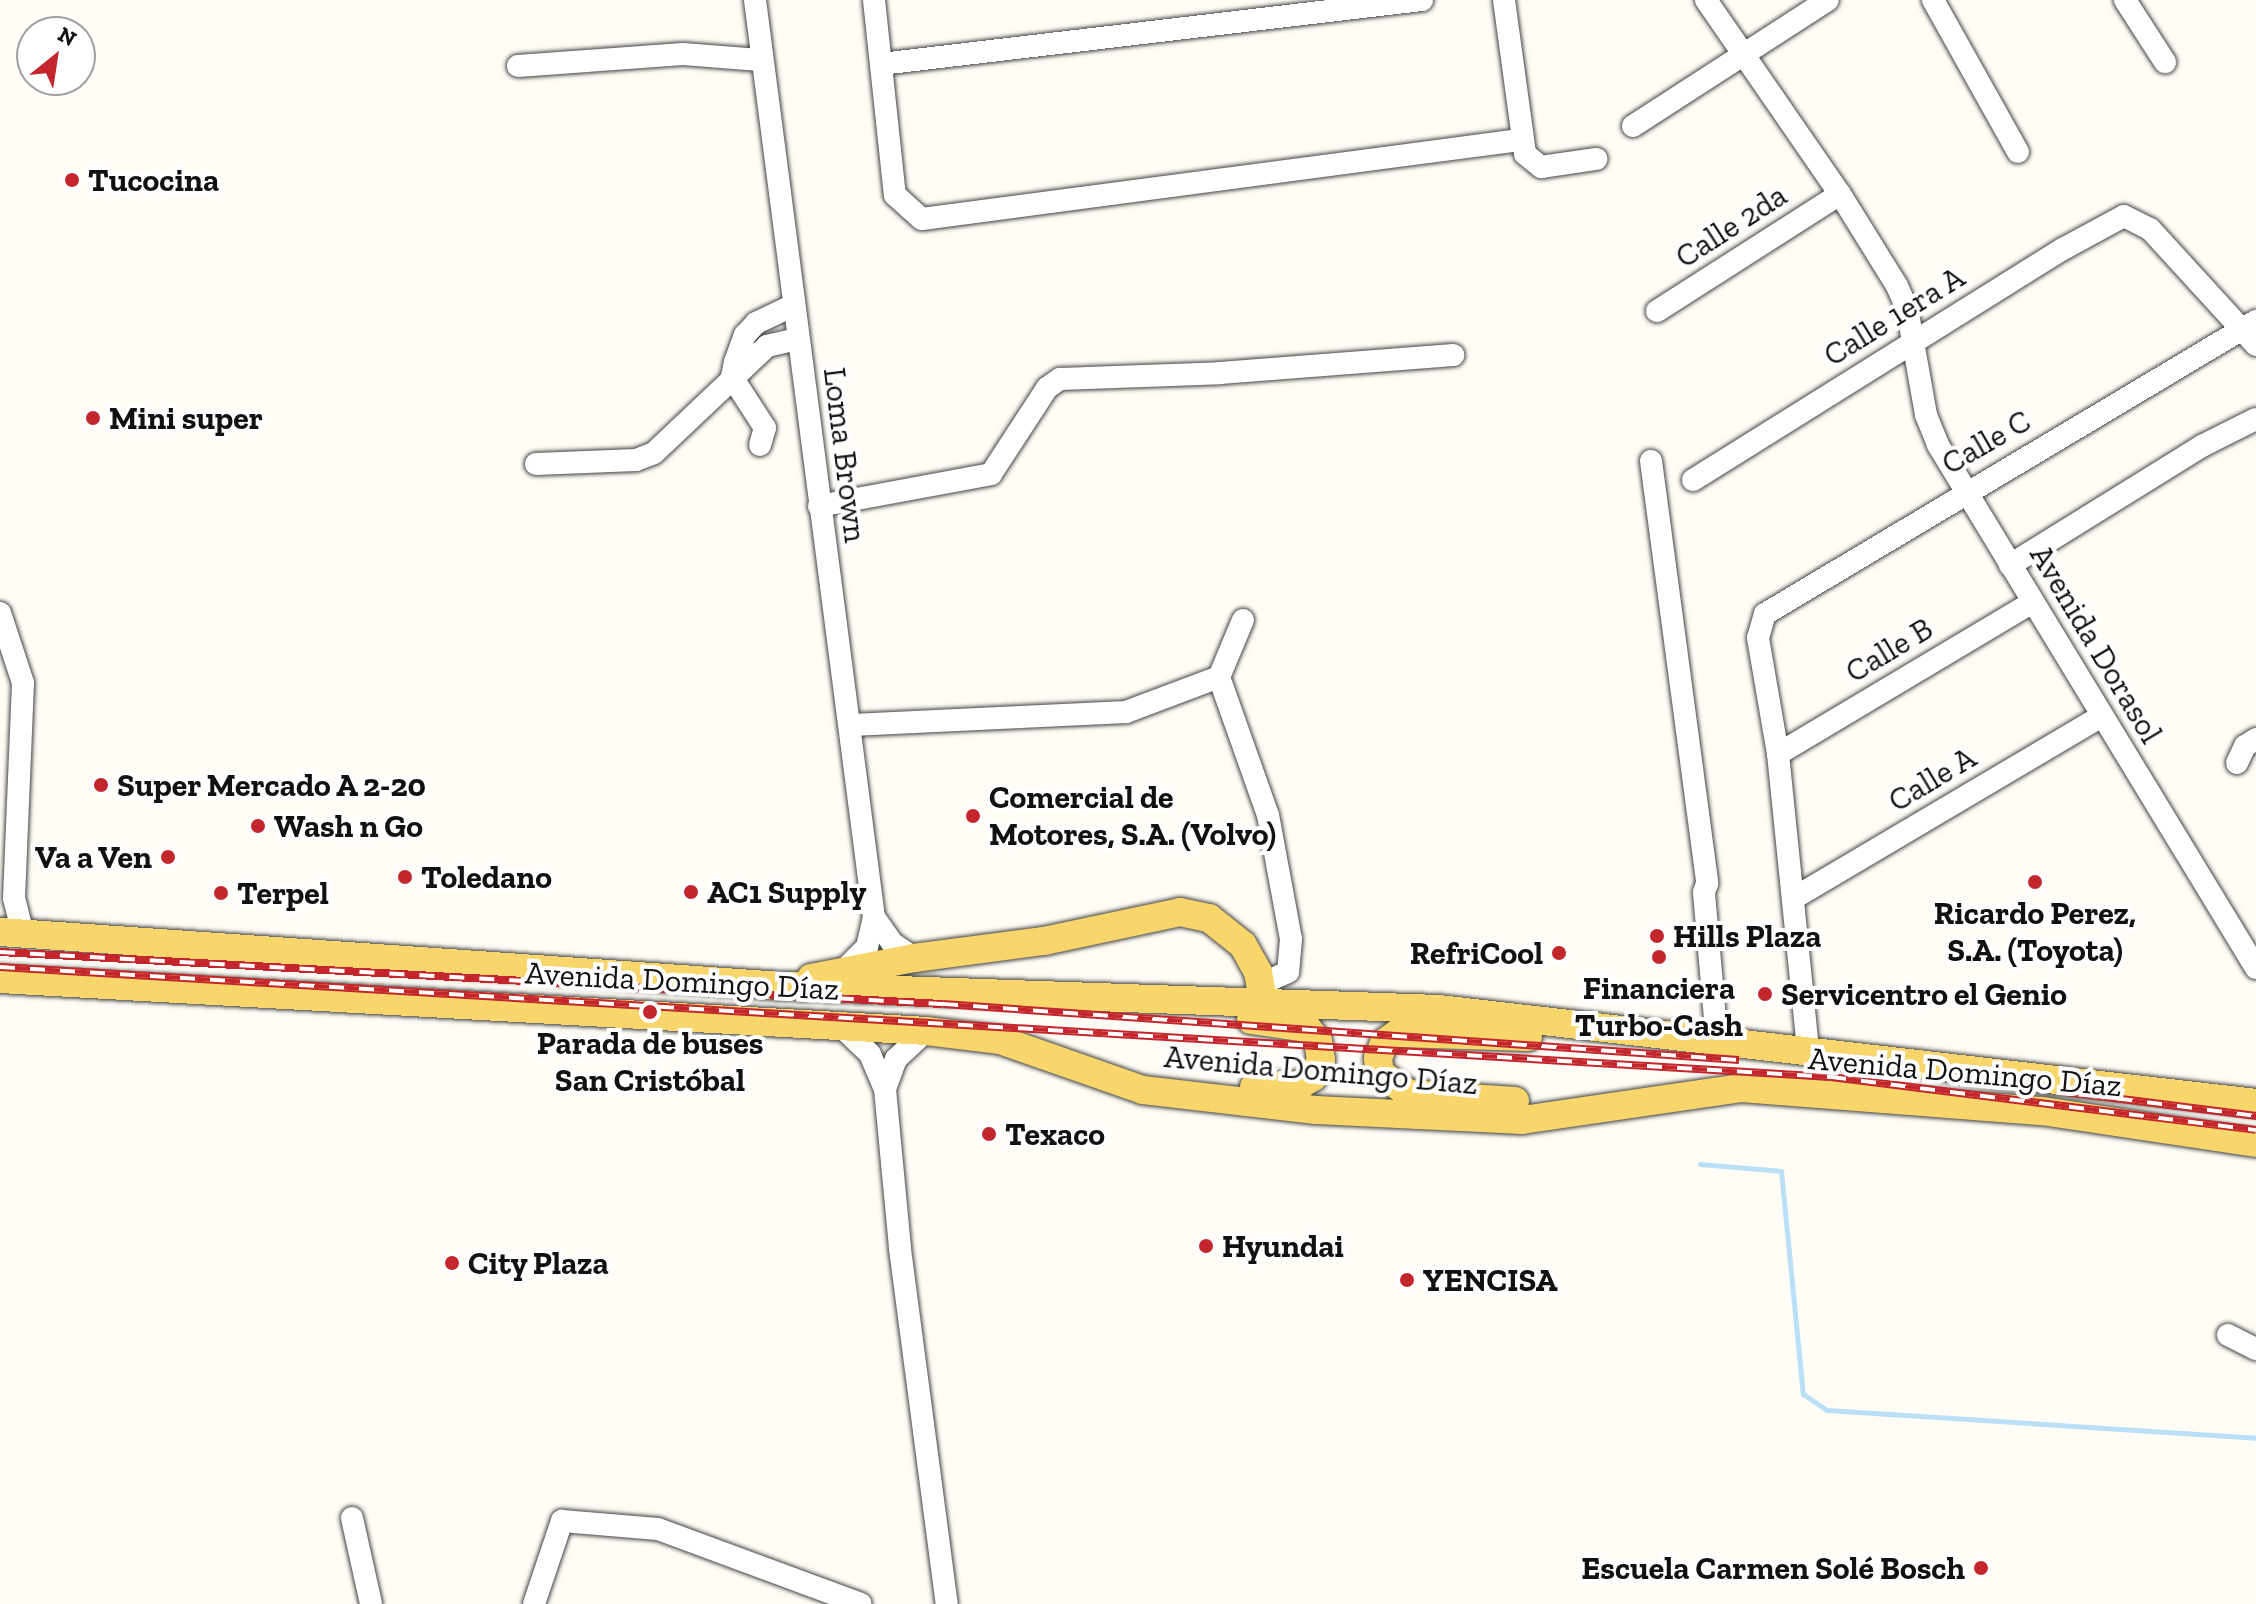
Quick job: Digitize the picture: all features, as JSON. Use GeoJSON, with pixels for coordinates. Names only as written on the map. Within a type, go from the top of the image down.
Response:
{"type":"FeatureCollection","features":[{"type":"Feature","properties":{"kind":"main road"},"geometry":{"type":"LineString","coordinates":[[783,986],[845,969],[1044,941],[1180,912],[1209,918],[1234,936],[1249,953],[1262,992]]}},
{"type":"Feature","properties":{"kind":"main road","name":"Avenida Domingo Díaz"},"geometry":{"type":"LineString","coordinates":[[12,932],[783,986],[1038,996],[1262,992],[1808,1049],[2256,1103]]}},
{"type":"Feature","properties":{"kind":"main road","name":"Avenida Domingo Díaz"},"geometry":{"type":"LineString","coordinates":[[0,979],[926,1031],[1000,1040],[1143,1090],[1316,1110],[1522,1120],[1741,1088],[1874,1094],[2154,1124],[2256,1143]]}},
{"type":"Feature","properties":{"kind":"main road"},"geometry":{"type":"LineString","coordinates":[[1038,996],[1172,1015],[1287,1022],[1307,1028],[1318,1041],[1321,1060],[1313,1077],[1281,1089],[1078,1068]]}},
{"type":"Feature","properties":{"kind":"main road"},"geometry":{"type":"LineString","coordinates":[[1584,1028],[1525,1038],[1398,1033],[1384,1043],[1380,1073],[1409,1094],[1623,1103]]}},
{"type":"Feature","properties":{"kind":"street","name":"Loma Brown"},"geometry":{"type":"LineString","coordinates":[[755,0],[760,60],[819,506],[852,725],[874,917],[867,947],[845,969]]}},
{"type":"Feature","properties":{"kind":"street"},"geometry":{"type":"LineString","coordinates":[[874,0],[895,195],[911,214],[935,221],[1520,140]]}},
{"type":"Feature","properties":{"kind":"street"},"geometry":{"type":"LineString","coordinates":[[881,64],[1422,0]]}},
{"type":"Feature","properties":{"kind":"street"},"geometry":{"type":"LineString","coordinates":[[1504,0],[1520,140],[1530,162],[1541,167],[1596,159]]}},
{"type":"Feature","properties":{"kind":"street","name":"Avenida Dorasol"},"geometry":{"type":"LineString","coordinates":[[1706,0],[1840,194],[1897,286],[1913,341],[1926,415],[1964,491],[2256,968]]}},
{"type":"Feature","properties":{"kind":"street"},"geometry":{"type":"LineString","coordinates":[[1633,126],[1740,53],[1828,0]]}},
{"type":"Feature","properties":{"kind":"street"},"geometry":{"type":"LineString","coordinates":[[1933,0],[2018,152]]}},
{"type":"Feature","properties":{"kind":"street"},"geometry":{"type":"LineString","coordinates":[[2125,0],[2165,62]]}},
{"type":"Feature","properties":{"kind":"street"},"geometry":{"type":"LineString","coordinates":[[518,66],[683,54],[760,60]]}},
{"type":"Feature","properties":{"kind":"street","name":"Calle 2da"},"geometry":{"type":"LineString","coordinates":[[1657,311],[1840,194]]}},
{"type":"Feature","properties":{"kind":"street","name":"Calle 1era A"},"geometry":{"type":"LineString","coordinates":[[1693,480],[2114,219],[2133,218],[2150,229],[2251,332]]}},
{"type":"Feature","properties":{"kind":"street"},"geometry":{"type":"LineString","coordinates":[[732,377],[745,335],[764,318],[794,305]]}},
{"type":"Feature","properties":{"kind":"street","name":"Calle C"},"geometry":{"type":"LineString","coordinates":[[1778,754],[1758,638],[1765,614],[1964,491],[2251,332]]}},
{"type":"Feature","properties":{"kind":"street"},"geometry":{"type":"LineString","coordinates":[[536,464],[636,460],[654,453],[767,346],[798,339]]}},
{"type":"Feature","properties":{"kind":"street"},"geometry":{"type":"LineString","coordinates":[[819,506],[991,474],[1047,388],[1060,379],[1220,373],[1453,355]]}},
{"type":"Feature","properties":{"kind":"street"},"geometry":{"type":"LineString","coordinates":[[732,377],[765,428],[760,445]]}},
{"type":"Feature","properties":{"kind":"street"},"geometry":{"type":"LineString","coordinates":[[2010,565],[2202,446],[2256,419]]}},
{"type":"Feature","properties":{"kind":"street"},"geometry":{"type":"LineString","coordinates":[[1651,461],[1707,883],[1714,890],[1723,1042]]}},
{"type":"Feature","properties":{"kind":"street","name":"Calle B"},"geometry":{"type":"LineString","coordinates":[[1778,754],[2033,602]]}},
{"type":"Feature","properties":{"kind":"street"},"geometry":{"type":"LineString","coordinates":[[0,613],[23,683],[9,806],[14,898],[12,932]]}},
{"type":"Feature","properties":{"kind":"street"},"geometry":{"type":"LineString","coordinates":[[1243,620],[1219,677],[1268,815],[1291,939],[1288,972],[1262,992]]}},
{"type":"Feature","properties":{"kind":"street"},"geometry":{"type":"LineString","coordinates":[[852,725],[1126,712],[1219,677]]}},
{"type":"Feature","properties":{"kind":"street","name":"Calle A"},"geometry":{"type":"LineString","coordinates":[[1794,898],[2102,716]]}},
{"type":"Feature","properties":{"kind":"street"},"geometry":{"type":"LineString","coordinates":[[2237,763],[2245,746],[2256,739]]}},
{"type":"Feature","properties":{"kind":"street"},"geometry":{"type":"LineString","coordinates":[[1778,754],[1808,1049]]}},
{"type":"Feature","properties":{"kind":"street"},"geometry":{"type":"LineString","coordinates":[[874,917],[892,943],[914,958]]}},
{"type":"Feature","properties":{"kind":"street"},"geometry":{"type":"LineString","coordinates":[[839,1024],[870,1054],[885,1089],[900,1249],[947,1604]]}},
{"type":"Feature","properties":{"kind":"street"},"geometry":{"type":"LineString","coordinates":[[885,1089],[896,1059],[926,1031]]}},
{"type":"Feature","properties":{"kind":"street"},"geometry":{"type":"LineString","coordinates":[[2154,1124],[2193,1141],[2256,1155]]}},
{"type":"Feature","properties":{"kind":"street"},"geometry":{"type":"LineString","coordinates":[[2228,1335],[2256,1349]]}},
{"type":"Feature","properties":{"kind":"street"},"geometry":{"type":"LineString","coordinates":[[352,1518],[371,1604]]}},
{"type":"Feature","properties":{"kind":"street"},"geometry":{"type":"LineString","coordinates":[[534,1604],[562,1521],[658,1529],[861,1604]]}},
{"type":"Feature","properties":{"kind":"waterway"},"geometry":{"type":"LineString","coordinates":[[1700,1164],[1781,1171],[1803,1394],[1827,1410],[2256,1438]]}},
{"type":"Feature","properties":{"kind":"railway"},"geometry":{"type":"LineString","coordinates":[[0,952],[943,1004],[1739,1060]]}},
{"type":"Feature","properties":{"kind":"railway"},"geometry":{"type":"LineString","coordinates":[[0,967],[1831,1077],[2256,1130]]}},
{"type":"Feature","properties":{"kind":"railway"},"geometry":{"type":"LineString","coordinates":[[2058,1091],[2256,1116]]}},
{"type":"Feature","properties":{"kind":"place","name":"Tucocina"},"geometry":{"type":"Point","coordinates":[72,180]}},
{"type":"Feature","properties":{"kind":"place","name":"Mini super"},"geometry":{"type":"Point","coordinates":[93,418]}},
{"type":"Feature","properties":{"kind":"place","name":"Super Mercado A 2-20"},"geometry":{"type":"Point","coordinates":[101,785]}},
{"type":"Feature","properties":{"kind":"place","name":"Comercial de Motores, S.A. (Volvo)"},"geometry":{"type":"Point","coordinates":[973,816]}},
{"type":"Feature","properties":{"kind":"place","name":"Wash n Go"},"geometry":{"type":"Point","coordinates":[258,826]}},
{"type":"Feature","properties":{"kind":"place","name":"Va a Ven"},"geometry":{"type":"Point","coordinates":[168,857]}},
{"type":"Feature","properties":{"kind":"place","name":"Toledano"},"geometry":{"type":"Point","coordinates":[405,877]}},
{"type":"Feature","properties":{"kind":"place","name":"Ricardo Perez, S.A. (Toyota)"},"geometry":{"type":"Point","coordinates":[2035,882]}},
{"type":"Feature","properties":{"kind":"place","name":"AC1 Supply"},"geometry":{"type":"Point","coordinates":[691,892]}},
{"type":"Feature","properties":{"kind":"place","name":"Terpel"},"geometry":{"type":"Point","coordinates":[221,893]}},
{"type":"Feature","properties":{"kind":"place","name":"Hills Plaza"},"geometry":{"type":"Point","coordinates":[1657,936]}},
{"type":"Feature","properties":{"kind":"place","name":"RefriCool"},"geometry":{"type":"Point","coordinates":[1559,953]}},
{"type":"Feature","properties":{"kind":"place","name":"Financiera Turbo-Cash"},"geometry":{"type":"Point","coordinates":[1659,957]}},
{"type":"Feature","properties":{"kind":"place","name":"Servicentro el Genio"},"geometry":{"type":"Point","coordinates":[1765,994]}},
{"type":"Feature","properties":{"kind":"place","name":"Parada de buses San Cristóbal"},"geometry":{"type":"Point","coordinates":[650,1012]}},
{"type":"Feature","properties":{"kind":"place","name":"Texaco"},"geometry":{"type":"Point","coordinates":[989,1134]}},
{"type":"Feature","properties":{"kind":"place","name":"Hyundai"},"geometry":{"type":"Point","coordinates":[1206,1246]}},
{"type":"Feature","properties":{"kind":"place","name":"City Plaza"},"geometry":{"type":"Point","coordinates":[452,1263]}},
{"type":"Feature","properties":{"kind":"place","name":"YENCISA"},"geometry":{"type":"Point","coordinates":[1407,1280]}},
{"type":"Feature","properties":{"kind":"place","name":"Escuela Carmen Solé Bosch"},"geometry":{"type":"Point","coordinates":[1981,1568]}}]}
